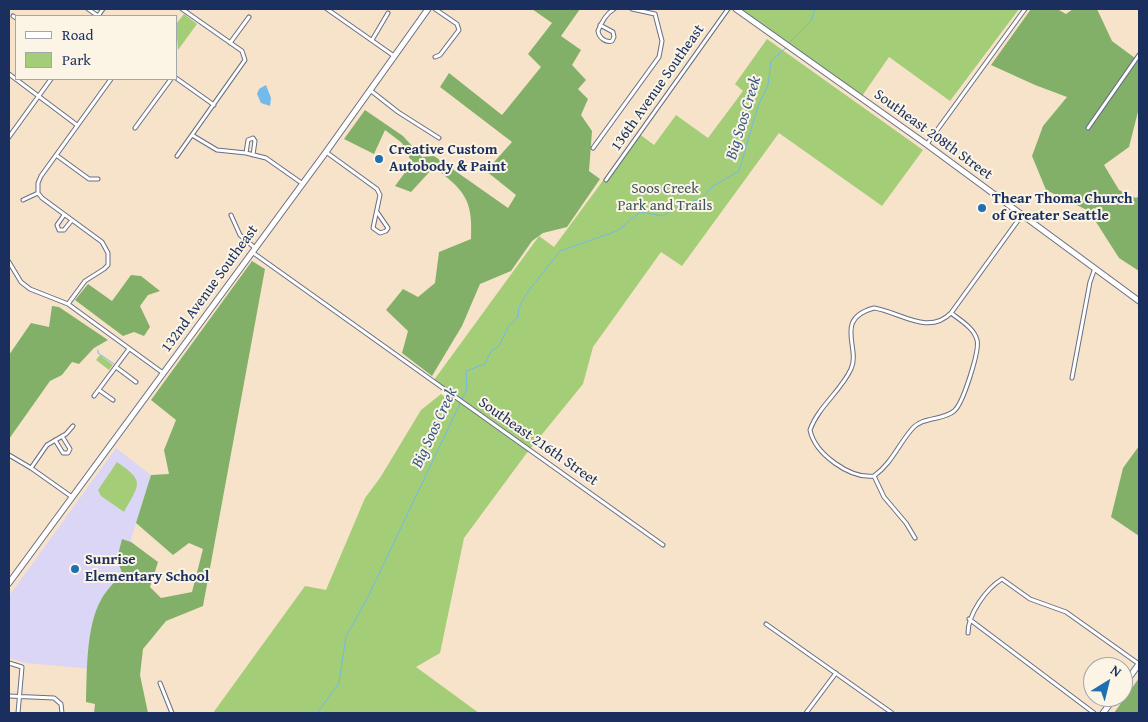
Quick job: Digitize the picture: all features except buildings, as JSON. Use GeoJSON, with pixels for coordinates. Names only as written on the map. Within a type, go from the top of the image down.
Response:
{"type":"FeatureCollection","features":[{"type":"Feature","properties":{"kind":"main road","name":"132nd Avenue Southeast"},"geometry":{"type":"LineString","coordinates":[[9,583],[326,152],[428,9]]}},
{"type":"Feature","properties":{"kind":"main road","name":"Southeast 208th Street"},"geometry":{"type":"LineString","coordinates":[[736,9],[926,144],[1139,301]]}},
{"type":"Feature","properties":{"kind":"street"},"geometry":{"type":"LineString","coordinates":[[177,156],[243,64],[245,56],[242,51],[182,9]]}},
{"type":"Feature","properties":{"kind":"street"},"geometry":{"type":"LineString","coordinates":[[327,9],[394,56]]}},
{"type":"Feature","properties":{"kind":"street"},"geometry":{"type":"LineString","coordinates":[[435,9],[457,24],[459,30],[440,55],[435,57]]}},
{"type":"Feature","properties":{"kind":"street"},"geometry":{"type":"LineString","coordinates":[[600,25],[613,32],[614,37],[612,41],[606,41],[598,35],[600,25],[614,9]]}},
{"type":"Feature","properties":{"kind":"street"},"geometry":{"type":"LineString","coordinates":[[632,9],[655,14]]}},
{"type":"Feature","properties":{"kind":"street"},"geometry":{"type":"LineString","coordinates":[[593,148],[659,57],[662,40],[655,14],[658,9]]}},
{"type":"Feature","properties":{"kind":"street","name":"136th Avenue Southeast"},"geometry":{"type":"LineString","coordinates":[[606,180],[728,9]]}},
{"type":"Feature","properties":{"kind":"street"},"geometry":{"type":"LineString","coordinates":[[926,144],[1025,9]]}},
{"type":"Feature","properties":{"kind":"street"},"geometry":{"type":"LineString","coordinates":[[371,40],[388,13]]}},
{"type":"Feature","properties":{"kind":"street"},"geometry":{"type":"LineString","coordinates":[[230,43],[249,17]]}},
{"type":"Feature","properties":{"kind":"street"},"geometry":{"type":"LineString","coordinates":[[1088,128],[1139,54]]}},
{"type":"Feature","properties":{"kind":"street"},"geometry":{"type":"LineString","coordinates":[[178,79],[214,104]]}},
{"type":"Feature","properties":{"kind":"street"},"geometry":{"type":"LineString","coordinates":[[17,80],[77,125]]}},
{"type":"Feature","properties":{"kind":"street"},"geometry":{"type":"LineString","coordinates":[[9,137],[50,80]]}},
{"type":"Feature","properties":{"kind":"street"},"geometry":{"type":"LineString","coordinates":[[68,304],[85,281],[99,274],[108,265],[109,259],[106,247],[42,198],[38,192],[38,183],[41,176],[110,80]]}},
{"type":"Feature","properties":{"kind":"street"},"geometry":{"type":"LineString","coordinates":[[135,128],[170,80]]}},
{"type":"Feature","properties":{"kind":"street"},"geometry":{"type":"LineString","coordinates":[[370,90],[398,112],[439,138]]}},
{"type":"Feature","properties":{"kind":"street"},"geometry":{"type":"LineString","coordinates":[[192,135],[217,150],[253,154],[274,163],[302,184]]}},
{"type":"Feature","properties":{"kind":"street"},"geometry":{"type":"LineString","coordinates":[[246,153],[248,140],[253,138],[255,141],[253,154]]}},
{"type":"Feature","properties":{"kind":"street"},"geometry":{"type":"LineString","coordinates":[[326,152],[377,189],[380,195],[373,228],[380,233],[388,228],[377,212]]}},
{"type":"Feature","properties":{"kind":"street"},"geometry":{"type":"LineString","coordinates":[[56,155],[89,179],[98,179]]}},
{"type":"Feature","properties":{"kind":"street"},"geometry":{"type":"LineString","coordinates":[[23,200],[38,192]]}},
{"type":"Feature","properties":{"kind":"street"},"geometry":{"type":"LineString","coordinates":[[951,313],[970,329],[978,341],[977,355],[960,402],[953,413],[916,426],[889,464],[874,476],[860,476],[831,459],[812,438],[810,430],[812,424],[851,369],[853,355],[850,331],[860,315],[874,308],[928,324],[941,321],[951,313],[1022,214]]}},
{"type":"Feature","properties":{"kind":"street"},"geometry":{"type":"LineString","coordinates":[[64,215],[58,224],[59,230],[64,230],[72,220]]}},
{"type":"Feature","properties":{"kind":"street","name":"Southeast 216th Street"},"geometry":{"type":"LineString","coordinates":[[231,215],[240,235],[254,250],[460,401],[663,545]]}},
{"type":"Feature","properties":{"kind":"street"},"geometry":{"type":"LineString","coordinates":[[9,262],[22,282],[30,289],[68,304],[163,373]]}},
{"type":"Feature","properties":{"kind":"street"},"geometry":{"type":"LineString","coordinates":[[1072,378],[1090,282],[1095,268]]}},
{"type":"Feature","properties":{"kind":"street"},"geometry":{"type":"LineString","coordinates":[[94,396],[129,349]]}},
{"type":"Feature","properties":{"kind":"street"},"geometry":{"type":"LineString","coordinates":[[116,367],[136,382]]}},
{"type":"Feature","properties":{"kind":"street"},"geometry":{"type":"LineString","coordinates":[[99,390],[113,400]]}},
{"type":"Feature","properties":{"kind":"street"},"geometry":{"type":"LineString","coordinates":[[31,468],[44,449],[72,426]]}},
{"type":"Feature","properties":{"kind":"street"},"geometry":{"type":"LineString","coordinates":[[55,440],[63,453],[68,453],[70,449],[62,436]]}},
{"type":"Feature","properties":{"kind":"street"},"geometry":{"type":"LineString","coordinates":[[9,455],[31,468],[72,498]]}},
{"type":"Feature","properties":{"kind":"street"},"geometry":{"type":"LineString","coordinates":[[874,476],[884,497],[906,523],[915,538]]}},
{"type":"Feature","properties":{"kind":"street"},"geometry":{"type":"LineString","coordinates":[[968,633],[969,619],[995,584],[1002,580],[1038,602],[1066,612],[1139,664]]}},
{"type":"Feature","properties":{"kind":"street"},"geometry":{"type":"LineString","coordinates":[[969,619],[1094,713]]}},
{"type":"Feature","properties":{"kind":"street"},"geometry":{"type":"LineString","coordinates":[[766,624],[892,713]]}},
{"type":"Feature","properties":{"kind":"street"},"geometry":{"type":"LineString","coordinates":[[9,663],[22,667],[18,713]]}},
{"type":"Feature","properties":{"kind":"street"},"geometry":{"type":"LineString","coordinates":[[806,713],[836,673]]}},
{"type":"Feature","properties":{"kind":"street"},"geometry":{"type":"LineString","coordinates":[[160,683],[172,713]]}},
{"type":"Feature","properties":{"kind":"street"},"geometry":{"type":"LineString","coordinates":[[9,696],[54,698],[60,702],[62,713]]}},
{"type":"Feature","properties":{"kind":"shaded area","name":"Sunrise Elementary School"},"geometry":{"type":"Polygon","coordinates":[[[116,448],[151,475],[91,669],[26,663],[9,658],[9,596],[116,448]]]}},
{"type":"Feature","properties":{"kind":"green space"},"geometry":{"type":"Polygon","coordinates":[[[532,9],[580,9],[561,36],[581,50],[572,65],[586,80],[578,89],[588,99],[581,115],[592,131],[589,171],[600,179],[567,227],[543,233],[532,241],[511,271],[480,284],[462,326],[432,376],[402,353],[408,331],[386,310],[403,289],[418,297],[435,283],[439,252],[471,239],[468,205],[453,183],[434,167],[411,192],[395,186],[412,163],[402,143],[385,130],[374,154],[344,139],[365,110],[403,136],[422,157],[434,156],[508,208],[516,195],[486,171],[512,142],[440,87],[449,73],[502,115],[541,67],[528,54],[552,23],[532,9]]]}},
{"type":"Feature","properties":{"kind":"green space"},"geometry":{"type":"Polygon","coordinates":[[[739,9],[1019,9],[950,101],[889,57],[862,96],[739,9]]]}},
{"type":"Feature","properties":{"kind":"green space"},"geometry":{"type":"Polygon","coordinates":[[[1031,9],[1057,9],[1066,14],[1073,9],[1097,9],[1112,41],[1139,61],[1139,108],[1129,147],[1104,165],[1119,190],[1136,198],[1139,196],[1139,271],[1119,258],[1089,211],[1046,190],[1032,156],[1043,126],[1067,97],[991,65],[1031,9]]]}},
{"type":"Feature","properties":{"kind":"green space"},"geometry":{"type":"Polygon","coordinates":[[[184,14],[197,24],[178,50],[178,22],[184,14]]]}},
{"type":"Feature","properties":{"kind":"green space","name":"Soos Creek Park and Trails"},"geometry":{"type":"Polygon","coordinates":[[[767,39],[923,150],[882,206],[779,133],[682,266],[661,252],[593,347],[583,384],[526,454],[464,538],[440,653],[416,667],[479,713],[213,713],[305,586],[326,590],[365,498],[380,478],[421,410],[441,394],[453,403],[458,394],[451,388],[449,391],[434,380],[539,236],[554,247],[638,133],[654,145],[676,115],[708,138],[743,91],[735,84],[767,39]]]}},
{"type":"Feature","properties":{"kind":"green space"},"geometry":{"type":"Polygon","coordinates":[[[252,261],[265,269],[203,606],[166,621],[143,649],[140,675],[148,713],[94,713],[95,704],[86,702],[87,663],[92,623],[101,600],[122,573],[117,559],[122,539],[131,542],[158,562],[150,587],[161,598],[192,592],[203,549],[189,543],[173,555],[136,523],[151,475],[169,474],[164,450],[176,420],[151,400],[252,261]]]}},
{"type":"Feature","properties":{"kind":"green space"},"geometry":{"type":"Polygon","coordinates":[[[131,275],[141,276],[160,291],[148,295],[140,306],[150,327],[144,336],[134,332],[123,336],[75,300],[88,284],[112,301],[131,275]]]}},
{"type":"Feature","properties":{"kind":"green space"},"geometry":{"type":"Polygon","coordinates":[[[52,306],[59,307],[108,340],[94,348],[79,364],[72,362],[62,375],[50,381],[9,439],[9,355],[31,323],[49,327],[52,306]]]}},
{"type":"Feature","properties":{"kind":"green space"},"geometry":{"type":"Polygon","coordinates":[[[100,355],[113,365],[109,370],[96,360],[100,355]]]}},
{"type":"Feature","properties":{"kind":"green space"},"geometry":{"type":"Polygon","coordinates":[[[1139,446],[1139,536],[1111,517],[1123,468],[1139,446]]]}},
{"type":"Feature","properties":{"kind":"green space"},"geometry":{"type":"Polygon","coordinates":[[[117,462],[132,474],[137,484],[124,512],[101,496],[98,490],[117,462]]]}},
{"type":"Feature","properties":{"kind":"green space"},"geometry":{"type":"Polygon","coordinates":[[[1139,678],[1139,713],[1114,713],[1118,707],[1133,707],[1133,686],[1139,678]]]}},
{"type":"Feature","properties":{"kind":"water"},"geometry":{"type":"Polygon","coordinates":[[[266,85],[271,98],[270,106],[261,103],[257,94],[259,89],[266,85]]]}},
{"type":"Feature","properties":{"kind":"waterway","name":"Big Soos Creek"},"geometry":{"type":"LineString","coordinates":[[789,43],[811,21],[815,9]]}},
{"type":"Feature","properties":{"kind":"waterway","name":"Big Soos Creek"},"geometry":{"type":"LineString","coordinates":[[317,713],[339,683],[346,636],[366,601],[467,389],[466,371],[485,364],[491,351],[499,346],[509,325],[518,317],[519,307],[527,293],[560,251],[617,231],[640,212],[663,216],[676,207],[702,198],[713,186],[739,171],[758,106],[768,85],[771,61],[787,47]]}},
{"type":"Feature","properties":{"kind":"waterway"},"geometry":{"type":"LineString","coordinates":[[98,350],[98,353],[114,364]]}},
{"type":"Feature","properties":{"kind":"place","name":"Creative Custom Autobody & Paint"},"geometry":{"type":"Point","coordinates":[379,159]}},
{"type":"Feature","properties":{"kind":"place","name":"Thear Thoma Church of Greater Seattle"},"geometry":{"type":"Point","coordinates":[982,208]}},
{"type":"Feature","properties":{"kind":"place","name":"Sunrise Elementary School"},"geometry":{"type":"Point","coordinates":[75,569]}}]}
